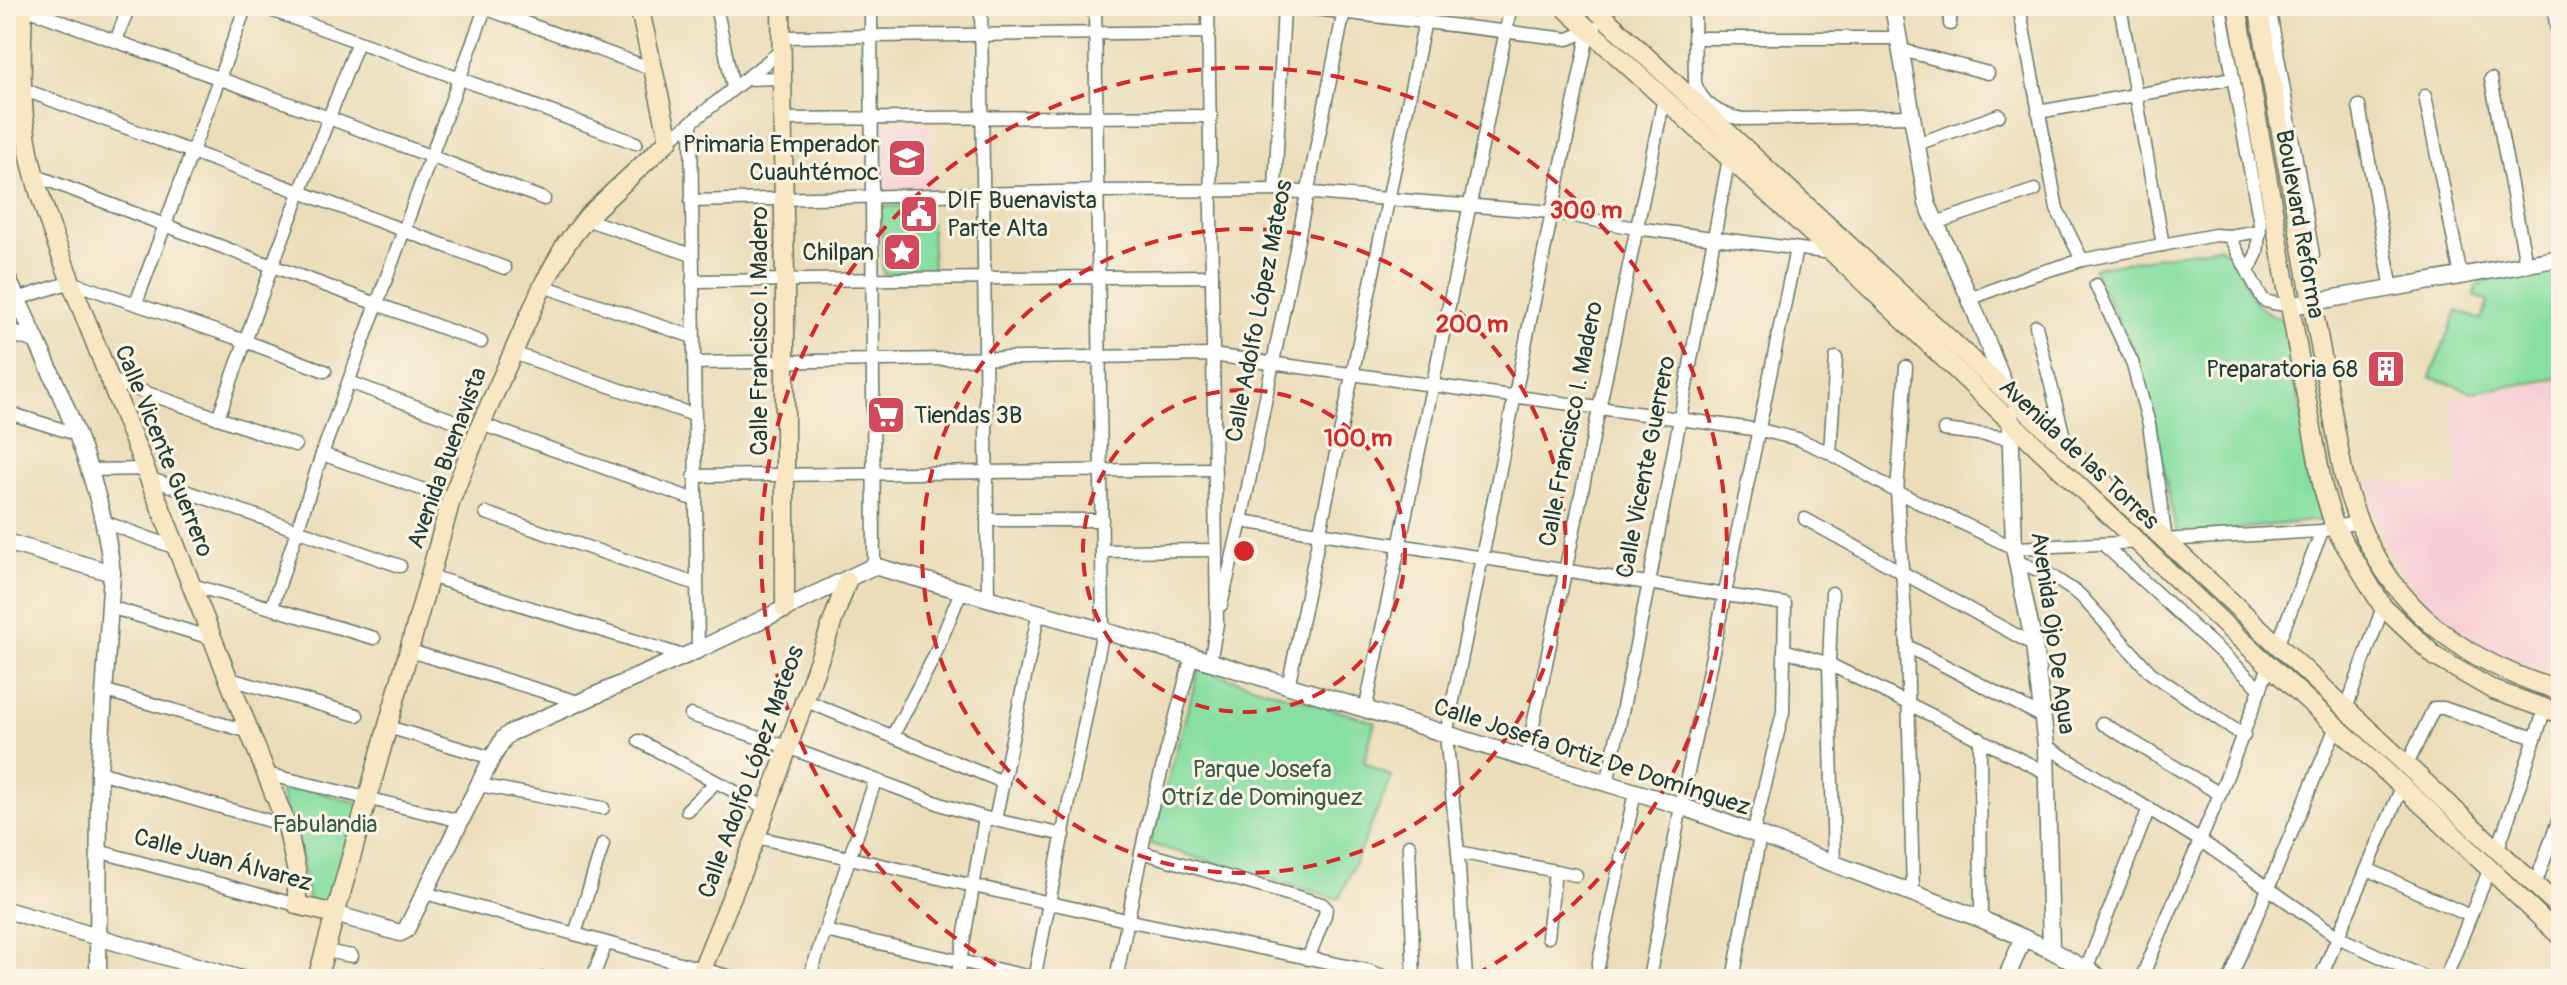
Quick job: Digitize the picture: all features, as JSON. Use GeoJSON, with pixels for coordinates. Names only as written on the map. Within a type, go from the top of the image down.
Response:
{"type":"FeatureCollection","features":[{"type":"Feature","properties":{"kind":"main road"},"geometry":{"type":"LineString","coordinates":[[639,6],[669,140]]}},
{"type":"Feature","properties":{"kind":"main road","name":"Calle Francisco I. Madero"},"geometry":{"type":"LineString","coordinates":[[781,6],[785,609]]}},
{"type":"Feature","properties":{"kind":"main road","name":"Avenida de las Torres"},"geometry":{"type":"LineString","coordinates":[[1563,6],[1833,253],[2011,431],[2137,542],[2561,937]]}},
{"type":"Feature","properties":{"kind":"main road","name":"Avenida de las Torres"},"geometry":{"type":"LineString","coordinates":[[1592,6],[2561,909]]}},
{"type":"Feature","properties":{"kind":"main road","name":"Boulevard Reforma"},"geometry":{"type":"LineString","coordinates":[[2237,6],[2328,529],[2383,607],[2419,643],[2455,670],[2493,690],[2553,711]]}},
{"type":"Feature","properties":{"kind":"main road","name":"Boulevard Reforma"},"geometry":{"type":"LineString","coordinates":[[2258,6],[2316,302],[2344,477],[2357,522],[2392,582],[2432,625],[2475,657],[2523,680],[2561,691]]}},
{"type":"Feature","properties":{"kind":"main road","name":"Calle Vicente Guerrero"},"geometry":{"type":"LineString","coordinates":[[21,7],[14,86],[34,175],[71,282],[287,826],[297,873],[297,905]]}},
{"type":"Feature","properties":{"kind":"main road","name":"Avenida Buenavista"},"geometry":{"type":"LineString","coordinates":[[317,979],[451,500],[481,424],[543,286],[566,244],[585,219],[669,140]]}},
{"type":"Feature","properties":{"kind":"main road","name":"Calle Adolfo López Mateos"},"geometry":{"type":"LineString","coordinates":[[700,974],[756,837],[847,581]]}},
{"type":"Feature","properties":{"kind":"main road","name":"Calle Juan Álvarez"},"geometry":{"type":"LineString","coordinates":[[297,905],[335,914]]}},
{"type":"Feature","properties":{"kind":"street"},"geometry":{"type":"LineString","coordinates":[[116,41],[129,6]]}},
{"type":"Feature","properties":{"kind":"street"},"geometry":{"type":"LineString","coordinates":[[136,303],[246,6]]}},
{"type":"Feature","properties":{"kind":"street"},"geometry":{"type":"LineString","coordinates":[[260,6],[636,143]]}},
{"type":"Feature","properties":{"kind":"street"},"geometry":{"type":"LineString","coordinates":[[716,6],[733,88]]}},
{"type":"Feature","properties":{"kind":"street"},"geometry":{"type":"LineString","coordinates":[[335,914],[403,932],[504,738],[874,566],[871,6]]}},
{"type":"Feature","properties":{"kind":"street"},"geometry":{"type":"LineString","coordinates":[[981,6],[988,597]]}},
{"type":"Feature","properties":{"kind":"street"},"geometry":{"type":"LineString","coordinates":[[825,931],[1034,979],[1103,630],[1095,6]]}},
{"type":"Feature","properties":{"kind":"street"},"geometry":{"type":"LineString","coordinates":[[1208,6],[1217,624],[1210,662]]}},
{"type":"Feature","properties":{"kind":"street"},"geometry":{"type":"LineString","coordinates":[[1294,6],[1344,9],[1568,39],[1610,23]]}},
{"type":"Feature","properties":{"kind":"street","name":"Calle Adolfo López Mateos"},"geometry":{"type":"LineString","coordinates":[[1275,190],[1294,6]]}},
{"type":"Feature","properties":{"kind":"street"},"geometry":{"type":"LineString","coordinates":[[1288,687],[1428,6]]}},
{"type":"Feature","properties":{"kind":"street"},"geometry":{"type":"LineString","coordinates":[[1365,711],[1511,6]]}},
{"type":"Feature","properties":{"kind":"street"},"geometry":{"type":"LineString","coordinates":[[1694,6],[1695,83],[1698,93],[1716,110],[1729,117],[1912,116]]}},
{"type":"Feature","properties":{"kind":"street","name":"Avenida Ojo De Agua"},"geometry":{"type":"LineString","coordinates":[[1893,6],[1922,184],[1935,223],[1970,299],[2007,394],[2015,554],[2034,645],[2046,746],[2051,950]]}},
{"type":"Feature","properties":{"kind":"street"},"geometry":{"type":"LineString","coordinates":[[1950,6],[1950,24]]}},
{"type":"Feature","properties":{"kind":"street"},"geometry":{"type":"LineString","coordinates":[[2019,6],[2057,209],[2082,260]]}},
{"type":"Feature","properties":{"kind":"street"},"geometry":{"type":"LineString","coordinates":[[2120,6],[2163,245]]}},
{"type":"Feature","properties":{"kind":"street"},"geometry":{"type":"LineString","coordinates":[[2220,6],[2260,231],[2257,253],[2249,270]]}},
{"type":"Feature","properties":{"kind":"street"},"geometry":{"type":"LineString","coordinates":[[2269,6],[2316,302]]}},
{"type":"Feature","properties":{"kind":"street"},"geometry":{"type":"LineString","coordinates":[[2553,6],[2561,51]]}},
{"type":"Feature","properties":{"kind":"street"},"geometry":{"type":"LineString","coordinates":[[21,7],[544,199]]}},
{"type":"Feature","properties":{"kind":"street"},"geometry":{"type":"LineString","coordinates":[[272,607],[322,454],[484,7],[652,69]]}},
{"type":"Feature","properties":{"kind":"street","name":"Calle Adolfo López Mateos"},"geometry":{"type":"LineString","coordinates":[[1217,624],[1241,521],[1344,9]]}},
{"type":"Feature","properties":{"kind":"street"},"geometry":{"type":"LineString","coordinates":[[1466,979],[1458,852],[1446,735],[1589,30]]}},
{"type":"Feature","properties":{"kind":"street"},"geometry":{"type":"LineString","coordinates":[[782,44],[871,36],[1209,32]]}},
{"type":"Feature","properties":{"kind":"street"},"geometry":{"type":"LineString","coordinates":[[1694,38],[1900,44],[1988,73]]}},
{"type":"Feature","properties":{"kind":"street"},"geometry":{"type":"LineString","coordinates":[[218,418],[272,266],[358,42]]}},
{"type":"Feature","properties":{"kind":"street","name":"Avenida Buenavista"},"geometry":{"type":"LineString","coordinates":[[669,140],[691,125],[782,44]]}},
{"type":"Feature","properties":{"kind":"street"},"geometry":{"type":"LineString","coordinates":[[745,79],[783,78]]}},
{"type":"Feature","properties":{"kind":"street"},"geometry":{"type":"LineString","coordinates":[[2038,112],[2233,78]]}},
{"type":"Feature","properties":{"kind":"street"},"geometry":{"type":"LineString","coordinates":[[2491,79],[2526,264]]}},
{"type":"Feature","properties":{"kind":"street"},"geometry":{"type":"LineString","coordinates":[[14,86],[505,268]]}},
{"type":"Feature","properties":{"kind":"street"},"geometry":{"type":"LineString","coordinates":[[2425,96],[2461,276]]}},
{"type":"Feature","properties":{"kind":"street","name":"Calle Francisco I. Madero"},"geometry":{"type":"LineString","coordinates":[[1526,759],[1664,98]]}},
{"type":"Feature","properties":{"kind":"street"},"geometry":{"type":"LineString","coordinates":[[2359,106],[2392,289]]}},
{"type":"Feature","properties":{"kind":"street"},"geometry":{"type":"LineString","coordinates":[[1917,144],[1999,115]]}},
{"type":"Feature","properties":{"kind":"street"},"geometry":{"type":"LineString","coordinates":[[783,119],[1211,116]]}},
{"type":"Feature","properties":{"kind":"street"},"geometry":{"type":"LineString","coordinates":[[690,653],[696,584],[691,125]]}},
{"type":"Feature","properties":{"kind":"street","name":"Calle Vicente Guerrero"},"geometry":{"type":"LineString","coordinates":[[1607,784],[1649,583],[1729,158]]}},
{"type":"Feature","properties":{"kind":"street"},"geometry":{"type":"LineString","coordinates":[[34,175],[481,342]]}},
{"type":"Feature","properties":{"kind":"street"},"geometry":{"type":"LineString","coordinates":[[691,201],[1275,190],[1552,212],[1635,228],[1859,254]]}},
{"type":"Feature","properties":{"kind":"street"},"geometry":{"type":"LineString","coordinates":[[1935,223],[2035,190]]}},
{"type":"Feature","properties":{"kind":"street"},"geometry":{"type":"LineString","coordinates":[[585,219],[692,255]]}},
{"type":"Feature","properties":{"kind":"street"},"geometry":{"type":"LineString","coordinates":[[1970,299],[2025,277],[2082,260],[2215,235],[2260,231]]}},
{"type":"Feature","properties":{"kind":"street"},"geometry":{"type":"LineString","coordinates":[[2229,236],[2264,300],[2290,306],[2561,258]]}},
{"type":"Feature","properties":{"kind":"street"},"geometry":{"type":"LineString","coordinates":[[1649,979],[1681,806],[1796,249]]}},
{"type":"Feature","properties":{"kind":"street"},"geometry":{"type":"LineString","coordinates":[[6,275],[90,470],[104,522],[112,573],[99,772],[98,979]]}},
{"type":"Feature","properties":{"kind":"street"},"geometry":{"type":"LineString","coordinates":[[692,281],[1212,276]]}},
{"type":"Feature","properties":{"kind":"street"},"geometry":{"type":"LineString","coordinates":[[17,299],[71,282],[325,371]]}},
{"type":"Feature","properties":{"kind":"street"},"geometry":{"type":"LineString","coordinates":[[2096,285],[2132,362],[2149,424],[2166,540]]}},
{"type":"Feature","properties":{"kind":"street"},"geometry":{"type":"LineString","coordinates":[[543,286],[693,337]]}},
{"type":"Feature","properties":{"kind":"street"},"geometry":{"type":"LineString","coordinates":[[2036,326],[2066,448]]}},
{"type":"Feature","properties":{"kind":"street"},"geometry":{"type":"LineString","coordinates":[[6,331],[36,340]]}},
{"type":"Feature","properties":{"kind":"street"},"geometry":{"type":"LineString","coordinates":[[513,353],[694,415]]}},
{"type":"Feature","properties":{"kind":"street"},"geometry":{"type":"LineString","coordinates":[[694,363],[1212,355],[1760,430],[1798,439],[1830,453],[2050,575],[2080,595],[2151,673],[2244,736]]}},
{"type":"Feature","properties":{"kind":"street"},"geometry":{"type":"LineString","coordinates":[[1830,453],[1836,358]]}},
{"type":"Feature","properties":{"kind":"street"},"geometry":{"type":"LineString","coordinates":[[1906,367],[1897,492],[1907,646],[1913,894]]}},
{"type":"Feature","properties":{"kind":"street"},"geometry":{"type":"LineString","coordinates":[[110,380],[295,445]]}},
{"type":"Feature","properties":{"kind":"street"},"geometry":{"type":"LineString","coordinates":[[349,382],[455,421]]}},
{"type":"Feature","properties":{"kind":"street"},"geometry":{"type":"LineString","coordinates":[[6,412],[76,434]]}},
{"type":"Feature","properties":{"kind":"street"},"geometry":{"type":"LineString","coordinates":[[481,424],[695,500]]}},
{"type":"Feature","properties":{"kind":"street"},"geometry":{"type":"LineString","coordinates":[[1944,430],[2011,431]]}},
{"type":"Feature","properties":{"kind":"street"},"geometry":{"type":"LineString","coordinates":[[322,454],[430,492]]}},
{"type":"Feature","properties":{"kind":"street"},"geometry":{"type":"LineString","coordinates":[[694,476],[1214,469]]}},
{"type":"Feature","properties":{"kind":"street"},"geometry":{"type":"LineString","coordinates":[[90,470],[149,474],[400,566]]}},
{"type":"Feature","properties":{"kind":"street"},"geometry":{"type":"LineString","coordinates":[[486,513],[696,584]]}},
{"type":"Feature","properties":{"kind":"street"},"geometry":{"type":"LineString","coordinates":[[1805,519],[2034,645]]}},
{"type":"Feature","properties":{"kind":"street"},"geometry":{"type":"LineString","coordinates":[[987,520],[1102,520]]}},
{"type":"Feature","properties":{"kind":"street"},"geometry":{"type":"LineString","coordinates":[[1241,521],[1785,604],[1783,712],[1756,835],[1733,979]]}},
{"type":"Feature","properties":{"kind":"street"},"geometry":{"type":"LineString","coordinates":[[104,522],[176,548]]}},
{"type":"Feature","properties":{"kind":"street"},"geometry":{"type":"LineString","coordinates":[[2015,554],[2103,544],[2328,529],[2357,522]]}},
{"type":"Feature","properties":{"kind":"street"},"geometry":{"type":"LineString","coordinates":[[2278,643],[2328,529]]}},
{"type":"Feature","properties":{"kind":"street"},"geometry":{"type":"LineString","coordinates":[[6,542],[112,573]]}},
{"type":"Feature","properties":{"kind":"street"},"geometry":{"type":"LineString","coordinates":[[2103,544],[2261,689]]}},
{"type":"Feature","properties":{"kind":"street"},"geometry":{"type":"LineString","coordinates":[[1102,551],[1215,550]]}},
{"type":"Feature","properties":{"kind":"street","name":"Calle Josefa Ortiz De Domínguez"},"geometry":{"type":"LineString","coordinates":[[874,566],[1192,656],[1681,806],[1981,919],[2051,950],[2103,979]]}},
{"type":"Feature","properties":{"kind":"street"},"geometry":{"type":"LineString","coordinates":[[430,576],[690,653]]}},
{"type":"Feature","properties":{"kind":"street"},"geometry":{"type":"LineString","coordinates":[[192,585],[374,638]]}},
{"type":"Feature","properties":{"kind":"street"},"geometry":{"type":"LineString","coordinates":[[893,735],[933,659],[962,589]]}},
{"type":"Feature","properties":{"kind":"street"},"geometry":{"type":"LineString","coordinates":[[1832,593],[1829,664],[1834,864]]}},
{"type":"Feature","properties":{"kind":"street"},"geometry":{"type":"LineString","coordinates":[[110,607],[214,639]]}},
{"type":"Feature","properties":{"kind":"street"},"geometry":{"type":"LineString","coordinates":[[2346,709],[2383,607]]}},
{"type":"Feature","properties":{"kind":"street"},"geometry":{"type":"LineString","coordinates":[[957,979],[973,886],[1003,782],[1039,611]]}},
{"type":"Feature","properties":{"kind":"street"},"geometry":{"type":"LineString","coordinates":[[1907,646],[2043,717]]}},
{"type":"Feature","properties":{"kind":"street"},"geometry":{"type":"LineString","coordinates":[[1784,650],[1829,664],[2047,773]]}},
{"type":"Feature","properties":{"kind":"street"},"geometry":{"type":"LineString","coordinates":[[410,651],[578,702]]}},
{"type":"Feature","properties":{"kind":"street"},"geometry":{"type":"LineString","coordinates":[[1116,979],[1141,852],[1192,656]]}},
{"type":"Feature","properties":{"kind":"street"},"geometry":{"type":"LineString","coordinates":[[2141,979],[2244,736],[2269,666]]}},
{"type":"Feature","properties":{"kind":"street"},"geometry":{"type":"LineString","coordinates":[[230,679],[357,715]]}},
{"type":"Feature","properties":{"kind":"street"},"geometry":{"type":"LineString","coordinates":[[106,691],[250,732]]}},
{"type":"Feature","properties":{"kind":"street"},"geometry":{"type":"LineString","coordinates":[[804,700],[1003,782]]}},
{"type":"Feature","properties":{"kind":"street"},"geometry":{"type":"LineString","coordinates":[[2407,765],[2434,708],[2443,708],[2535,738]]}},
{"type":"Feature","properties":{"kind":"street"},"geometry":{"type":"LineString","coordinates":[[2498,849],[2535,738],[2553,711]]}},
{"type":"Feature","properties":{"kind":"street"},"geometry":{"type":"LineString","coordinates":[[691,715],[990,819],[1064,835]]}},
{"type":"Feature","properties":{"kind":"street"},"geometry":{"type":"LineString","coordinates":[[2102,723],[2220,794]]}},
{"type":"Feature","properties":{"kind":"street"},"geometry":{"type":"LineString","coordinates":[[388,727],[492,758]]}},
{"type":"Feature","properties":{"kind":"street"},"geometry":{"type":"LineString","coordinates":[[2230,979],[2336,727]]}},
{"type":"Feature","properties":{"kind":"street"},"geometry":{"type":"LineString","coordinates":[[1980,738],[1981,919]]}},
{"type":"Feature","properties":{"kind":"street"},"geometry":{"type":"LineString","coordinates":[[639,741],[766,808]]}},
{"type":"Feature","properties":{"kind":"street"},"geometry":{"type":"LineString","coordinates":[[2046,746],[2201,841],[2338,937],[2428,979]]}},
{"type":"Feature","properties":{"kind":"street"},"geometry":{"type":"LineString","coordinates":[[99,772],[287,826]]}},
{"type":"Feature","properties":{"kind":"street"},"geometry":{"type":"LineString","coordinates":[[267,774],[461,821]]}},
{"type":"Feature","properties":{"kind":"street"},"geometry":{"type":"LineString","coordinates":[[809,979],[875,781]]}},
{"type":"Feature","properties":{"kind":"street"},"geometry":{"type":"LineString","coordinates":[[687,810],[716,782]]}},
{"type":"Feature","properties":{"kind":"street"},"geometry":{"type":"LineString","coordinates":[[479,785],[603,808]]}},
{"type":"Feature","properties":{"kind":"street"},"geometry":{"type":"LineString","coordinates":[[2320,979],[2402,787]]}},
{"type":"Feature","properties":{"kind":"street"},"geometry":{"type":"LineString","coordinates":[[1598,967],[1635,792]]}},
{"type":"Feature","properties":{"kind":"street"},"geometry":{"type":"LineString","coordinates":[[2086,970],[2149,808]]}},
{"type":"Feature","properties":{"kind":"street"},"geometry":{"type":"LineString","coordinates":[[2535,885],[2561,813]]}},
{"type":"Feature","properties":{"kind":"street"},"geometry":{"type":"LineString","coordinates":[[756,837],[1366,970],[1391,979]]}},
{"type":"Feature","properties":{"kind":"street"},"geometry":{"type":"LineString","coordinates":[[575,934],[603,844]]}},
{"type":"Feature","properties":{"kind":"street"},"geometry":{"type":"LineString","coordinates":[[1409,845],[1414,979]]}},
{"type":"Feature","properties":{"kind":"street","name":"Calle Juan Álvarez"},"geometry":{"type":"LineString","coordinates":[[98,851],[297,905]]}},
{"type":"Feature","properties":{"kind":"street"},"geometry":{"type":"LineString","coordinates":[[1141,852],[1322,904],[1326,908],[1308,959]]}},
{"type":"Feature","properties":{"kind":"street"},"geometry":{"type":"LineString","coordinates":[[1458,852],[1576,875]]}},
{"type":"Feature","properties":{"kind":"street"},"geometry":{"type":"LineString","coordinates":[[2445,979],[2490,868]]}},
{"type":"Feature","properties":{"kind":"street"},"geometry":{"type":"LineString","coordinates":[[2367,869],[2470,916]]}},
{"type":"Feature","properties":{"kind":"street"},"geometry":{"type":"LineString","coordinates":[[1548,937],[1555,871]]}},
{"type":"Feature","properties":{"kind":"street"},"geometry":{"type":"LineString","coordinates":[[425,893],[606,943],[700,974],[738,979]]}},
{"type":"Feature","properties":{"kind":"street"},"geometry":{"type":"LineString","coordinates":[[7,914],[99,936],[241,979]]}},
{"type":"Feature","properties":{"kind":"street"},"geometry":{"type":"LineString","coordinates":[[2006,979],[2023,938]]}},
{"type":"Feature","properties":{"kind":"street"},"geometry":{"type":"LineString","coordinates":[[592,979],[606,943]]}},
{"type":"Feature","properties":{"kind":"street"},"geometry":{"type":"LineString","coordinates":[[325,951],[352,956]]}},
{"type":"Feature","properties":{"kind":"street"},"geometry":{"type":"LineString","coordinates":[[1327,963],[1332,979]]}},
{"type":"Feature","properties":{"kind":"shaded area","name":"Primaria Emperador Cuauhtémoc"},"geometry":{"type":"Polygon","coordinates":[[[882,123],[931,123],[932,193],[882,194],[882,123]]]}},
{"type":"Feature","properties":{"kind":"shaded area"},"geometry":{"type":"Polygon","coordinates":[[[2561,380],[2561,674],[2547,672],[2477,644],[2439,613],[2403,575],[2381,535],[2365,480],[2458,487],[2451,397],[2561,380]]]}},
{"type":"Feature","properties":{"kind":"green space"},"geometry":{"type":"Polygon","coordinates":[[[906,205],[907,224],[931,223],[933,272],[883,274],[881,207],[906,205]]]}},
{"type":"Feature","properties":{"kind":"green space"},"geometry":{"type":"Polygon","coordinates":[[[2218,247],[2233,257],[2260,306],[2284,320],[2321,520],[2177,535],[2149,399],[2134,352],[2093,268],[2218,247]]]}},
{"type":"Feature","properties":{"kind":"green space"},"geometry":{"type":"Polygon","coordinates":[[[2561,265],[2561,378],[2472,392],[2430,377],[2457,311],[2481,320],[2488,302],[2474,296],[2476,286],[2481,285],[2480,279],[2561,265]]]}},
{"type":"Feature","properties":{"kind":"green space","name":"Parque Josefa Otríz de Dominguez"},"geometry":{"type":"Polygon","coordinates":[[[1199,669],[1375,722],[1364,762],[1392,777],[1339,899],[1150,844],[1199,669]]]}},
{"type":"Feature","properties":{"kind":"green space","name":"Fabulandia"},"geometry":{"type":"Polygon","coordinates":[[[277,781],[362,804],[333,910],[309,904],[302,862],[277,781]]]}},
{"type":"Feature","properties":{"kind":"place","name":"Primaria Emperador Cuauhtémoc"},"geometry":{"type":"Point","coordinates":[907,158]}},
{"type":"Feature","properties":{"kind":"place","name":"DIF Buenavista Parte Alta"},"geometry":{"type":"Point","coordinates":[919,214]}},
{"type":"Feature","properties":{"kind":"place","name":"Chilpan"},"geometry":{"type":"Point","coordinates":[902,252]}},
{"type":"Feature","properties":{"kind":"place","name":"Preparatoria 68"},"geometry":{"type":"Point","coordinates":[2386,369]}},
{"type":"Feature","properties":{"kind":"place","name":"Tiendas 3B"},"geometry":{"type":"Point","coordinates":[886,415]}}]}
